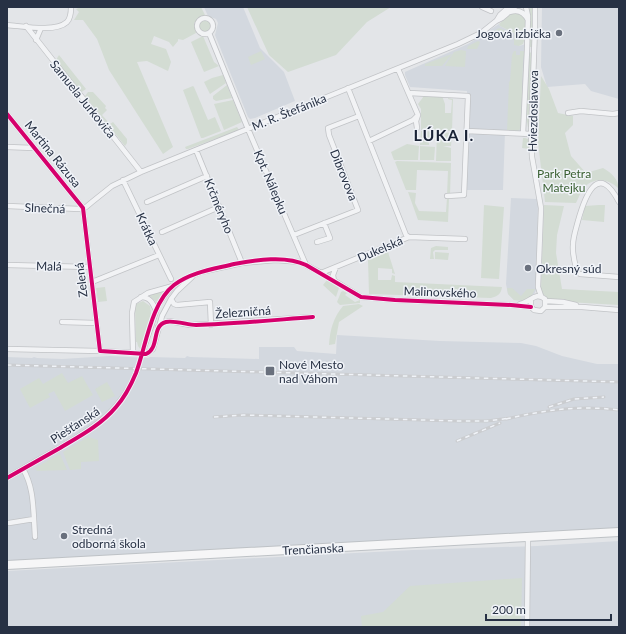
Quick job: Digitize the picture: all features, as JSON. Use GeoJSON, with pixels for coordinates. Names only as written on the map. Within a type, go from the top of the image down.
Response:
{"type":"FeatureCollection","features":[{"type":"Feature","properties":{"kind":"main road","name":"Trenčianska"},"geometry":{"type":"LineString","coordinates":[[7,565],[619,532]]}},
{"type":"Feature","properties":{"kind":"street"},"geometry":{"type":"LineString","coordinates":[[7,26],[42,28],[56,27],[67,22],[71,15],[71,7]]}},
{"type":"Feature","properties":{"kind":"street"},"geometry":{"type":"LineString","coordinates":[[482,7],[491,11]]}},
{"type":"Feature","properties":{"kind":"street","name":"M. R. Štefánika"},"geometry":{"type":"LineString","coordinates":[[83,208],[112,186],[141,172],[398,69],[476,35],[497,20],[500,15],[515,7]]}},
{"type":"Feature","properties":{"kind":"street","name":"Hviezdoslavova"},"geometry":{"type":"LineString","coordinates":[[523,134],[528,21],[526,7]]}},
{"type":"Feature","properties":{"kind":"street","name":"Hviezdoslavova"},"geometry":{"type":"LineString","coordinates":[[535,7],[531,132],[532,157],[541,208],[538,287],[540,296]]}},
{"type":"Feature","properties":{"kind":"street"},"geometry":{"type":"LineString","coordinates":[[509,10],[520,12],[525,15],[528,21]]}},
{"type":"Feature","properties":{"kind":"street","name":"Samuela Jurkoviča"},"geometry":{"type":"LineString","coordinates":[[26,26],[141,172]]}},
{"type":"Feature","properties":{"kind":"street"},"geometry":{"type":"LineString","coordinates":[[36,40],[42,28]]}},
{"type":"Feature","properties":{"kind":"street","name":"Kpt. Nálepku"},"geometry":{"type":"LineString","coordinates":[[209,33],[306,265]]}},
{"type":"Feature","properties":{"kind":"street"},"geometry":{"type":"LineString","coordinates":[[398,69],[418,115],[416,122],[417,128]]}},
{"type":"Feature","properties":{"kind":"street"},"geometry":{"type":"LineString","coordinates":[[348,88],[406,235],[409,237]]}},
{"type":"Feature","properties":{"kind":"street"},"geometry":{"type":"LineString","coordinates":[[409,93],[468,96],[464,195],[447,196]]}},
{"type":"Feature","properties":{"kind":"street"},"geometry":{"type":"LineString","coordinates":[[568,113],[581,111],[613,114],[619,112]]}},
{"type":"Feature","properties":{"kind":"street","name":"Martina Rázusa"},"geometry":{"type":"LineString","coordinates":[[7,114],[83,208]]}},
{"type":"Feature","properties":{"kind":"street"},"geometry":{"type":"LineString","coordinates":[[368,141],[413,120],[418,115]]}},
{"type":"Feature","properties":{"kind":"street","name":"Dibrovova"},"geometry":{"type":"LineString","coordinates":[[294,235],[358,210],[329,135],[328,128],[359,116]]}},
{"type":"Feature","properties":{"kind":"street"},"geometry":{"type":"LineString","coordinates":[[467,131],[523,134],[531,132]]}},
{"type":"Feature","properties":{"kind":"street"},"geometry":{"type":"LineString","coordinates":[[7,147],[34,148]]}},
{"type":"Feature","properties":{"kind":"street","name":"Krčméryho"},"geometry":{"type":"LineString","coordinates":[[196,150],[242,263]]}},
{"type":"Feature","properties":{"kind":"street","name":"Krátka"},"geometry":{"type":"LineString","coordinates":[[147,202],[207,176]]}},
{"type":"Feature","properties":{"kind":"street","name":"Krátka"},"geometry":{"type":"LineString","coordinates":[[123,180],[171,279]]}},
{"type":"Feature","properties":{"kind":"street"},"geometry":{"type":"LineString","coordinates":[[619,202],[613,190],[608,186],[599,184],[593,186],[584,199],[573,244],[577,272],[584,275],[619,277]]}},
{"type":"Feature","properties":{"kind":"street","name":"Slnečná"},"geometry":{"type":"LineString","coordinates":[[7,206],[83,208]]}},
{"type":"Feature","properties":{"kind":"street"},"geometry":{"type":"LineString","coordinates":[[162,232],[219,207]]}},
{"type":"Feature","properties":{"kind":"street","name":"Zelená"},"geometry":{"type":"LineString","coordinates":[[83,208],[100,351]]}},
{"type":"Feature","properties":{"kind":"street"},"geometry":{"type":"LineString","coordinates":[[317,242],[330,238],[324,223]]}},
{"type":"Feature","properties":{"kind":"street","name":"Dukelská"},"geometry":{"type":"LineString","coordinates":[[321,273],[409,237],[465,239]]}},
{"type":"Feature","properties":{"kind":"street","name":"Zelená"},"geometry":{"type":"LineString","coordinates":[[92,282],[159,255]]}},
{"type":"Feature","properties":{"kind":"street"},"geometry":{"type":"LineString","coordinates":[[138,354],[132,324],[132,305],[136,299],[148,293],[174,285],[193,275],[210,269],[242,263],[286,260],[300,262],[334,281]]}},
{"type":"Feature","properties":{"kind":"street","name":"Malá"},"geometry":{"type":"LineString","coordinates":[[7,265],[90,267]]}},
{"type":"Feature","properties":{"kind":"street"},"geometry":{"type":"LineString","coordinates":[[334,281],[333,276],[336,267]]}},
{"type":"Feature","properties":{"kind":"street"},"geometry":{"type":"LineString","coordinates":[[7,349],[100,351],[146,354],[153,349],[158,327],[171,299],[193,275]]}},
{"type":"Feature","properties":{"kind":"street","name":"Malinovského"},"geometry":{"type":"LineString","coordinates":[[334,281],[360,297],[395,300],[518,305],[531,307]]}},
{"type":"Feature","properties":{"kind":"street"},"geometry":{"type":"LineString","coordinates":[[138,354],[156,311],[165,295],[174,285]]}},
{"type":"Feature","properties":{"kind":"street","name":"Hviezdoslavova"},"geometry":{"type":"LineString","coordinates":[[532,299],[538,287]]}},
{"type":"Feature","properties":{"kind":"street"},"geometry":{"type":"LineString","coordinates":[[540,296],[545,304],[542,310],[538,312],[531,307],[532,299],[540,296]]}},
{"type":"Feature","properties":{"kind":"street"},"geometry":{"type":"LineString","coordinates":[[141,297],[147,298],[152,302],[156,311]]}},
{"type":"Feature","properties":{"kind":"street"},"geometry":{"type":"LineString","coordinates":[[171,299],[174,304],[177,305],[210,302],[211,325]]}},
{"type":"Feature","properties":{"kind":"street","name":"Malinovského"},"geometry":{"type":"LineString","coordinates":[[518,305],[532,299]]}},
{"type":"Feature","properties":{"kind":"street"},"geometry":{"type":"LineString","coordinates":[[545,304],[619,310]]}},
{"type":"Feature","properties":{"kind":"street"},"geometry":{"type":"LineString","coordinates":[[612,309],[619,307]]}},
{"type":"Feature","properties":{"kind":"street","name":"Železničná"},"geometry":{"type":"LineString","coordinates":[[158,327],[166,322],[190,325],[211,325],[313,317]]}},
{"type":"Feature","properties":{"kind":"street"},"geometry":{"type":"LineString","coordinates":[[62,322],[96,323]]}},
{"type":"Feature","properties":{"kind":"street","name":"Piešťanská"},"geometry":{"type":"LineString","coordinates":[[7,478],[84,434],[102,421],[122,400],[137,371]]}},
{"type":"Feature","properties":{"kind":"street"},"geometry":{"type":"LineString","coordinates":[[23,469],[32,492],[35,537]]}},
{"type":"Feature","properties":{"kind":"street"},"geometry":{"type":"LineString","coordinates":[[8,523],[34,518]]}},
{"type":"Feature","properties":{"kind":"street"},"geometry":{"type":"LineString","coordinates":[[526,627],[528,537]]}},
{"type":"Feature","properties":{"kind":"shaded area"},"geometry":{"type":"Polygon","coordinates":[[[204,7],[243,7],[260,48],[284,72],[295,101],[255,118],[250,119],[248,117],[215,35],[218,23],[216,19],[208,16],[204,7]]]}},
{"type":"Feature","properties":{"kind":"shaded area"},"geometry":{"type":"Polygon","coordinates":[[[542,7],[619,7],[619,99],[591,91],[585,84],[547,87],[541,67],[542,7]]]}},
{"type":"Feature","properties":{"kind":"shaded area"},"geometry":{"type":"Polygon","coordinates":[[[499,24],[500,26],[514,33],[519,46],[526,44],[520,131],[505,131],[503,190],[462,190],[467,91],[410,87],[405,72],[468,44],[499,24]]]}},
{"type":"Feature","properties":{"kind":"shaded area"},"geometry":{"type":"Polygon","coordinates":[[[511,198],[537,199],[538,203],[536,290],[532,299],[525,301],[514,300],[508,294],[506,284],[511,198]]]}},
{"type":"Feature","properties":{"kind":"shaded area"},"geometry":{"type":"Polygon","coordinates":[[[337,335],[440,341],[521,343],[536,346],[562,356],[597,364],[619,364],[619,532],[7,568],[7,357],[62,359],[110,356],[185,358],[187,356],[259,359],[259,347],[294,347],[297,351],[336,354],[337,335]]]}},
{"type":"Feature","properties":{"kind":"shaded area"},"geometry":{"type":"Polygon","coordinates":[[[619,541],[619,627],[7,627],[7,571],[619,541]]]}},
{"type":"Feature","properties":{"kind":"green space"},"geometry":{"type":"Polygon","coordinates":[[[81,7],[201,7],[205,15],[200,17],[194,23],[196,33],[183,40],[178,39],[173,47],[169,42],[154,36],[151,44],[166,49],[171,62],[168,71],[147,61],[137,62],[173,147],[163,154],[109,70],[97,39],[83,20],[74,20],[79,12],[76,9],[81,7]]]}},
{"type":"Feature","properties":{"kind":"green space"},"geometry":{"type":"Polygon","coordinates":[[[247,7],[391,7],[367,22],[336,55],[288,72],[269,55],[247,7]]]}},
{"type":"Feature","properties":{"kind":"green space"},"geometry":{"type":"Polygon","coordinates":[[[533,7],[533,47],[529,47],[529,9],[533,7]]]}},
{"type":"Feature","properties":{"kind":"green space"},"geometry":{"type":"Polygon","coordinates":[[[518,12],[524,18],[526,25],[523,44],[519,46],[514,45],[514,33],[500,26],[499,24],[511,13],[518,12]]]}},
{"type":"Feature","properties":{"kind":"green space"},"geometry":{"type":"Polygon","coordinates":[[[203,20],[207,20],[211,26],[207,32],[203,32],[199,28],[199,24],[203,20]]]}},
{"type":"Feature","properties":{"kind":"green space"},"geometry":{"type":"Polygon","coordinates":[[[499,28],[512,34],[491,34],[491,42],[485,37],[499,28]]]}},
{"type":"Feature","properties":{"kind":"green space"},"geometry":{"type":"Polygon","coordinates":[[[203,36],[214,62],[219,66],[204,72],[191,42],[203,36]]]}},
{"type":"Feature","properties":{"kind":"green space"},"geometry":{"type":"Polygon","coordinates":[[[478,41],[480,42],[477,49],[467,49],[468,46],[478,41]]]}},
{"type":"Feature","properties":{"kind":"green space"},"geometry":{"type":"Polygon","coordinates":[[[461,50],[466,51],[465,67],[445,66],[454,52],[461,50]]]}},
{"type":"Feature","properties":{"kind":"green space"},"geometry":{"type":"Polygon","coordinates":[[[261,51],[265,59],[251,65],[248,57],[261,51]]]}},
{"type":"Feature","properties":{"kind":"green space"},"geometry":{"type":"Polygon","coordinates":[[[514,51],[516,51],[516,55],[520,55],[520,51],[525,51],[523,60],[521,128],[518,131],[507,131],[509,82],[512,55],[514,51]]]}},
{"type":"Feature","properties":{"kind":"green space"},"geometry":{"type":"Polygon","coordinates":[[[529,52],[532,53],[530,127],[528,127],[526,116],[529,52]]]}},
{"type":"Feature","properties":{"kind":"green space"},"geometry":{"type":"Polygon","coordinates":[[[452,54],[442,66],[425,66],[425,64],[452,54]]]}},
{"type":"Feature","properties":{"kind":"green space"},"geometry":{"type":"Polygon","coordinates":[[[59,55],[86,89],[80,93],[57,64],[56,60],[59,55]]]}},
{"type":"Feature","properties":{"kind":"green space"},"geometry":{"type":"Polygon","coordinates":[[[223,75],[226,83],[210,94],[204,82],[223,75]]]}},
{"type":"Feature","properties":{"kind":"green space","name":"Park Petra Matejku"},"geometry":{"type":"Polygon","coordinates":[[[541,76],[549,89],[558,113],[573,116],[573,125],[565,133],[571,156],[586,173],[603,168],[612,174],[616,179],[619,189],[611,183],[601,180],[591,182],[587,185],[583,189],[576,203],[545,202],[538,142],[541,76]]]}},
{"type":"Feature","properties":{"kind":"green space"},"geometry":{"type":"Polygon","coordinates":[[[227,85],[232,98],[216,101],[213,99],[213,96],[227,85]]]}},
{"type":"Feature","properties":{"kind":"green space"},"geometry":{"type":"Polygon","coordinates":[[[193,86],[208,120],[215,117],[221,131],[201,138],[183,90],[193,86]]]}},
{"type":"Feature","properties":{"kind":"green space"},"geometry":{"type":"Polygon","coordinates":[[[88,92],[93,92],[106,106],[105,108],[107,110],[102,115],[110,124],[113,122],[127,139],[125,146],[85,96],[88,92]]]}},
{"type":"Feature","properties":{"kind":"green space"},"geometry":{"type":"Polygon","coordinates":[[[424,96],[442,96],[445,104],[445,113],[451,113],[452,100],[448,98],[453,99],[452,131],[421,130],[421,109],[418,104],[424,96]]]}},
{"type":"Feature","properties":{"kind":"green space"},"geometry":{"type":"Polygon","coordinates":[[[233,100],[242,122],[224,130],[214,104],[233,100]]]}},
{"type":"Feature","properties":{"kind":"green space"},"geometry":{"type":"Polygon","coordinates":[[[237,127],[239,130],[188,149],[185,147],[237,127]]]}},
{"type":"Feature","properties":{"kind":"green space"},"geometry":{"type":"Polygon","coordinates":[[[421,131],[436,132],[436,138],[429,138],[429,145],[420,145],[421,131]]]}},
{"type":"Feature","properties":{"kind":"green space"},"geometry":{"type":"Polygon","coordinates":[[[437,132],[452,133],[451,146],[443,146],[451,148],[451,161],[436,161],[437,132]]]}},
{"type":"Feature","properties":{"kind":"green space"},"geometry":{"type":"Polygon","coordinates":[[[523,138],[528,139],[529,149],[522,148],[523,138]]]}},
{"type":"Feature","properties":{"kind":"green space"},"geometry":{"type":"Polygon","coordinates":[[[407,144],[419,146],[418,160],[394,160],[391,152],[407,144]]]}},
{"type":"Feature","properties":{"kind":"green space"},"geometry":{"type":"Polygon","coordinates":[[[420,146],[435,147],[434,160],[420,160],[420,146]]]}},
{"type":"Feature","properties":{"kind":"green space"},"geometry":{"type":"Polygon","coordinates":[[[395,162],[451,163],[450,195],[447,195],[448,171],[417,170],[416,190],[406,190],[395,162]]]}},
{"type":"Feature","properties":{"kind":"green space"},"geometry":{"type":"Polygon","coordinates":[[[408,192],[416,193],[415,203],[419,211],[446,212],[447,198],[449,198],[448,222],[418,220],[408,192]]]}},
{"type":"Feature","properties":{"kind":"green space"},"geometry":{"type":"Polygon","coordinates":[[[484,205],[504,207],[499,279],[481,278],[484,205]]]}},
{"type":"Feature","properties":{"kind":"green space"},"geometry":{"type":"Polygon","coordinates":[[[544,205],[564,206],[557,235],[556,253],[562,289],[619,292],[619,305],[550,301],[543,294],[541,289],[544,205]]]}},
{"type":"Feature","properties":{"kind":"green space"},"geometry":{"type":"Polygon","coordinates":[[[605,205],[604,222],[582,220],[585,206],[605,205]]]}},
{"type":"Feature","properties":{"kind":"green space"},"geometry":{"type":"Polygon","coordinates":[[[436,246],[448,247],[448,250],[435,250],[433,252],[434,259],[430,259],[431,248],[436,246]]]}},
{"type":"Feature","properties":{"kind":"green space"},"geometry":{"type":"Polygon","coordinates":[[[388,252],[395,274],[392,273],[392,269],[378,268],[378,280],[391,280],[392,275],[395,276],[395,282],[502,287],[502,289],[499,294],[491,298],[369,294],[368,260],[388,252]]]}},
{"type":"Feature","properties":{"kind":"green space"},"geometry":{"type":"Polygon","coordinates":[[[435,252],[449,253],[448,260],[435,259],[435,252]]]}},
{"type":"Feature","properties":{"kind":"green space"},"geometry":{"type":"Polygon","coordinates":[[[327,280],[339,288],[336,297],[323,285],[327,280]]]}},
{"type":"Feature","properties":{"kind":"green space"},"geometry":{"type":"Polygon","coordinates":[[[105,287],[107,301],[98,302],[96,288],[105,287]]]}},
{"type":"Feature","properties":{"kind":"green space"},"geometry":{"type":"Polygon","coordinates":[[[507,288],[512,288],[521,296],[527,289],[535,289],[532,296],[529,298],[524,300],[514,300],[508,294],[507,288]]]}},
{"type":"Feature","properties":{"kind":"green space"},"geometry":{"type":"Polygon","coordinates":[[[165,290],[156,302],[149,295],[165,290]]]}},
{"type":"Feature","properties":{"kind":"green space"},"geometry":{"type":"Polygon","coordinates":[[[343,291],[347,293],[345,295],[355,302],[360,300],[360,303],[340,305],[337,302],[341,292],[343,291]]]}},
{"type":"Feature","properties":{"kind":"green space"},"geometry":{"type":"Polygon","coordinates":[[[143,301],[150,306],[151,313],[141,350],[136,342],[135,308],[136,304],[143,301]]]}},
{"type":"Feature","properties":{"kind":"green space"},"geometry":{"type":"Polygon","coordinates":[[[359,304],[363,306],[339,322],[335,344],[329,345],[333,324],[343,306],[359,304]]]}},
{"type":"Feature","properties":{"kind":"green space"},"geometry":{"type":"Polygon","coordinates":[[[62,373],[68,383],[82,376],[93,395],[65,411],[54,391],[48,394],[50,397],[30,408],[20,389],[39,378],[43,384],[62,373]]]}},
{"type":"Feature","properties":{"kind":"green space"},"geometry":{"type":"Polygon","coordinates":[[[107,382],[115,396],[102,402],[95,389],[107,382]]]}},
{"type":"Feature","properties":{"kind":"green space"},"geometry":{"type":"Polygon","coordinates":[[[88,437],[98,440],[99,461],[81,462],[81,469],[70,470],[63,452],[88,437]]]}},
{"type":"Feature","properties":{"kind":"green space"},"geometry":{"type":"Polygon","coordinates":[[[60,454],[67,470],[37,471],[35,468],[60,454]]]}},
{"type":"Feature","properties":{"kind":"green space"},"geometry":{"type":"Polygon","coordinates":[[[522,578],[521,627],[362,627],[361,616],[383,612],[410,586],[522,578]]]}},
{"type":"Feature","properties":{"kind":"tunnel"},"geometry":{"type":"LineString","coordinates":[[137,371],[141,357]]}},
{"type":"Feature","properties":{"kind":"railway"},"geometry":{"type":"LineString","coordinates":[[7,365],[619,382]]}},
{"type":"Feature","properties":{"kind":"railway"},"geometry":{"type":"LineString","coordinates":[[549,407],[574,399],[604,397]]}},
{"type":"Feature","properties":{"kind":"railway"},"geometry":{"type":"LineString","coordinates":[[506,419],[562,409],[590,408],[619,410]]}},
{"type":"Feature","properties":{"kind":"railway"},"geometry":{"type":"LineString","coordinates":[[214,417],[243,415],[458,421],[487,421],[511,418]]}},
{"type":"Feature","properties":{"kind":"railway"},"geometry":{"type":"LineString","coordinates":[[457,441],[500,423]]}},
{"type":"Feature","properties":{"kind":"cycle path"},"geometry":{"type":"LineString","coordinates":[[7,114],[83,208],[100,351],[146,354],[153,347],[161,324],[166,322],[196,325],[313,317]]}},
{"type":"Feature","properties":{"kind":"cycle path"},"geometry":{"type":"LineString","coordinates":[[7,478],[97,425],[116,407],[128,391],[134,377],[140,362],[150,326],[160,303],[166,293],[174,285],[195,274],[234,264],[280,259],[306,265],[361,297],[531,307]]}},
{"type":"Feature","properties":{"kind":"place","name":"Jogová izbička"},"geometry":{"type":"Point","coordinates":[559,33]}},
{"type":"Feature","properties":{"kind":"place","name":"Okresný súd"},"geometry":{"type":"Point","coordinates":[528,268]}},
{"type":"Feature","properties":{"kind":"place","name":"Nové Mesto nad Váhom"},"geometry":{"type":"Point","coordinates":[270,371]}},
{"type":"Feature","properties":{"kind":"place","name":"Stredná odborná škola"},"geometry":{"type":"Point","coordinates":[64,536]}},
{"type":"Feature","properties":{"kind":"district","name":"LÚKA I."},"geometry":{"type":"Point","coordinates":[444,134]}}]}
